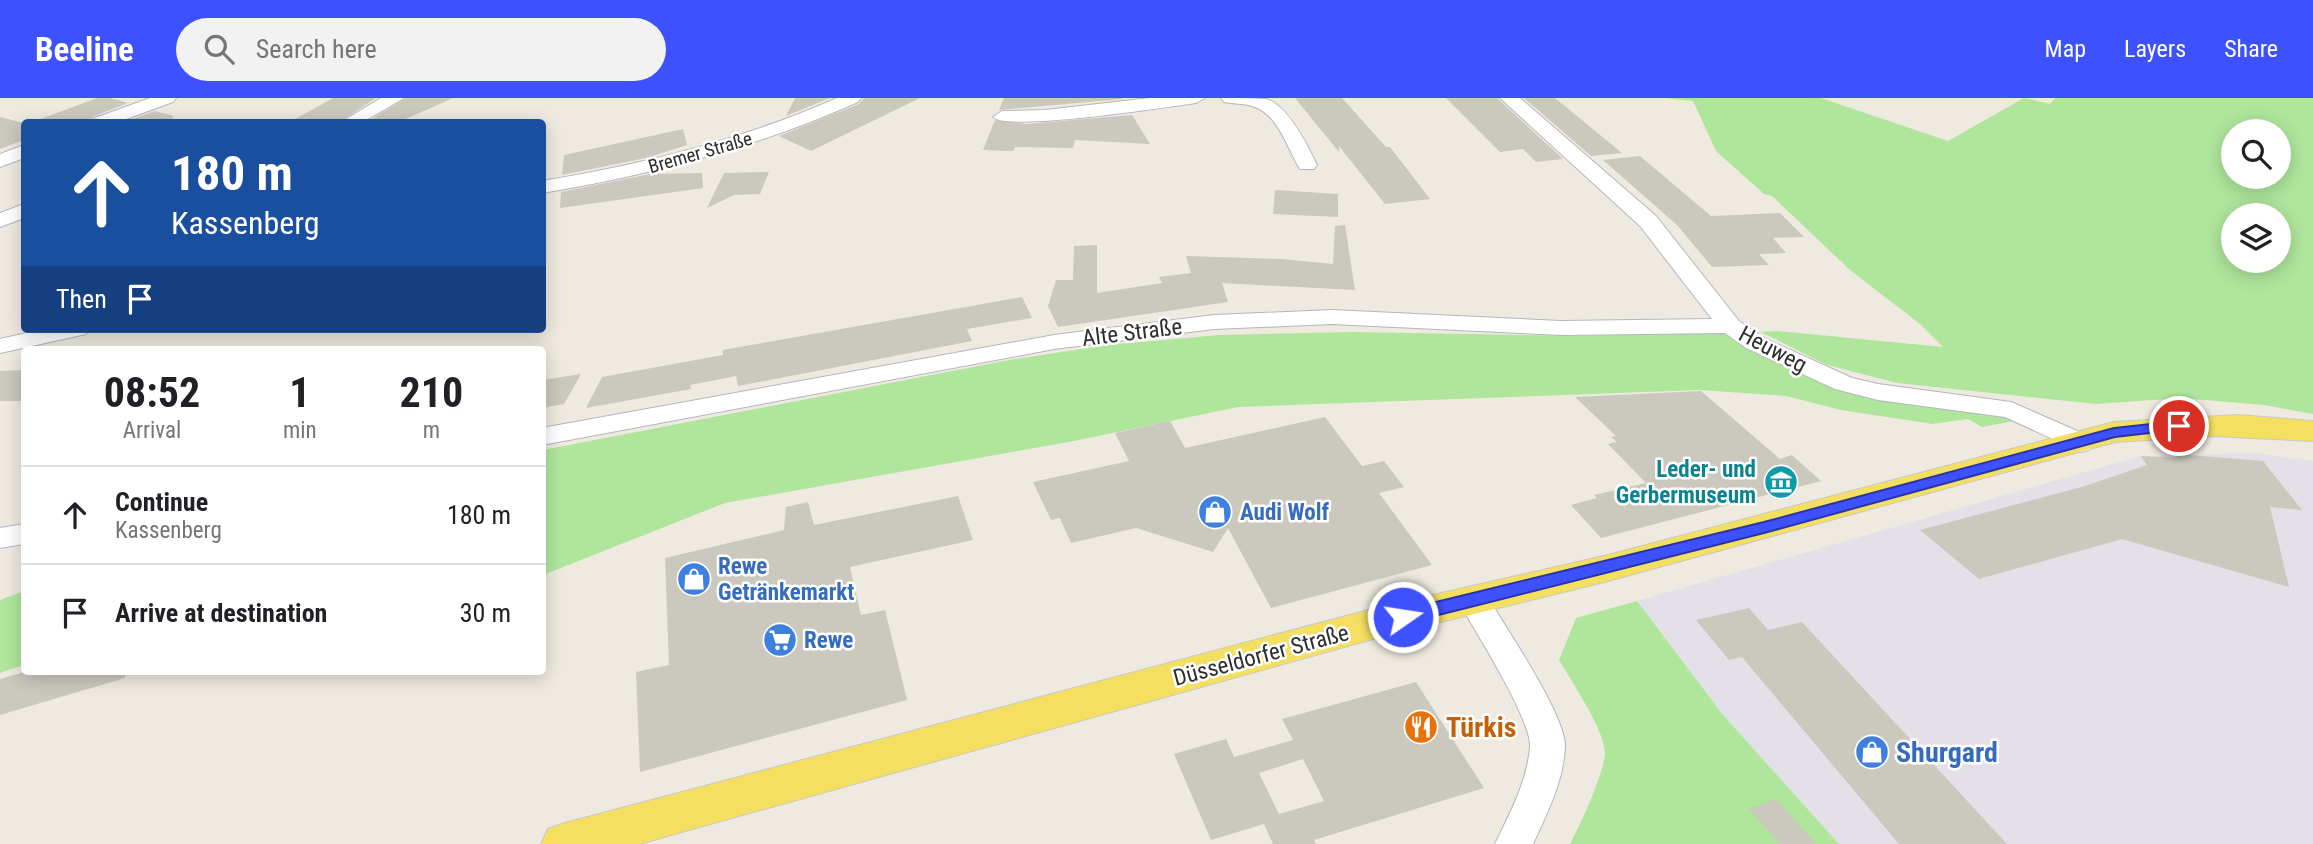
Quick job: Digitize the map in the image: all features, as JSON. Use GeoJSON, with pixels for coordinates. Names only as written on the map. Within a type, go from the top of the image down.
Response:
{"type":"FeatureCollection","features":[{"type":"Feature","properties":{"kind":"main road","name":"Düsseldorfer Straße"},"geometry":{"type":"LineString","coordinates":[[565,844],[1380,622],[1764,528],[2114,432],[2198,424],[2274,426],[2313,431]]}},
{"type":"Feature","properties":{"kind":"street"},"geometry":{"type":"LineString","coordinates":[[110,119],[167,98]]}},
{"type":"Feature","properties":{"kind":"street"},"geometry":{"type":"LineString","coordinates":[[356,119],[396,98]]}},
{"type":"Feature","properties":{"kind":"street","name":"Bremer Straße"},"geometry":{"type":"LineString","coordinates":[[546,186],[647,167],[703,152],[772,131],[852,98]]}},
{"type":"Feature","properties":{"kind":"street"},"geometry":{"type":"LineString","coordinates":[[1003,117],[1045,116],[1196,98]]}},
{"type":"Feature","properties":{"kind":"street"},"geometry":{"type":"LineString","coordinates":[[1230,98],[1260,102],[1268,106],[1296,140],[1307,165]]}},
{"type":"Feature","properties":{"kind":"street","name":"Heuweg"},"geometry":{"type":"LineString","coordinates":[[1509,98],[1648,221],[1730,326],[1755,343],[1844,384],[1878,392],[2011,410],[2081,443]]}},
{"type":"Feature","properties":{"kind":"street"},"geometry":{"type":"LineString","coordinates":[[0,162],[21,152]]}},
{"type":"Feature","properties":{"kind":"street"},"geometry":{"type":"LineString","coordinates":[[0,162],[21,170]]}},
{"type":"Feature","properties":{"kind":"street"},"geometry":{"type":"LineString","coordinates":[[0,221],[21,211]]}},
{"type":"Feature","properties":{"kind":"street","name":"Alte Straße"},"geometry":{"type":"LineString","coordinates":[[546,436],[1054,342],[1214,322],[1332,317],[1574,328],[1730,326]]}},
{"type":"Feature","properties":{"kind":"street"},"geometry":{"type":"LineString","coordinates":[[0,346],[59,333]]}},
{"type":"Feature","properties":{"kind":"street"},"geometry":{"type":"LineString","coordinates":[[0,538],[21,534]]}},
{"type":"Feature","properties":{"kind":"street"},"geometry":{"type":"LineString","coordinates":[[1474,601],[1531,698],[1548,744],[1539,789],[1514,844]]}},
{"type":"Feature","properties":{"kind":"shaded area"},"geometry":{"type":"Polygon","coordinates":[[[2256,453],[2313,461],[2313,844],[1839,844],[1723,715],[1637,601],[2141,456],[2256,453]]]}},
{"type":"Feature","properties":{"kind":"green space"},"geometry":{"type":"Polygon","coordinates":[[[1663,98],[1821,98],[1948,141],[2024,98],[2050,104],[2055,98],[2313,98],[2313,414],[2264,405],[2181,398],[2096,404],[1897,383],[1827,365],[1761,332],[1778,331],[1943,347],[1920,324],[1850,270],[1772,196],[1764,194],[1716,151],[1693,101],[1663,98]]]}},
{"type":"Feature","properties":{"kind":"green space"},"geometry":{"type":"Polygon","coordinates":[[[1727,329],[1843,387],[2025,419],[1982,427],[1968,419],[1933,424],[1841,410],[1786,396],[1700,390],[1238,407],[1074,441],[725,503],[546,574],[546,449],[1009,360],[1107,345],[1219,335],[1352,332],[1586,336],[1727,329]]]}},
{"type":"Feature","properties":{"kind":"green space"},"geometry":{"type":"Polygon","coordinates":[[[21,592],[21,666],[0,673],[0,600],[21,592]]]}},
{"type":"Feature","properties":{"kind":"green space"},"geometry":{"type":"Polygon","coordinates":[[[1637,601],[1723,715],[1839,844],[1570,844],[1597,785],[1605,752],[1593,718],[1559,660],[1576,618],[1637,601]]]}},
{"type":"Feature","properties":{"kind":"building"},"geometry":{"type":"Polygon","coordinates":[[[97,98],[128,103],[92,119],[41,119],[97,98]]]}},
{"type":"Feature","properties":{"kind":"building"},"geometry":{"type":"Polygon","coordinates":[[[333,98],[376,98],[344,119],[295,119],[333,98]]]}},
{"type":"Feature","properties":{"kind":"building"},"geometry":{"type":"Polygon","coordinates":[[[406,98],[453,98],[406,119],[372,119],[406,98]]]}},
{"type":"Feature","properties":{"kind":"building"},"geometry":{"type":"Polygon","coordinates":[[[795,98],[830,98],[786,116],[795,98]]]}},
{"type":"Feature","properties":{"kind":"building"},"geometry":{"type":"Polygon","coordinates":[[[864,98],[920,98],[811,151],[779,136],[859,104],[864,98]]]}},
{"type":"Feature","properties":{"kind":"building"},"geometry":{"type":"Polygon","coordinates":[[[1004,98],[1122,98],[1122,99],[999,110],[1004,98]]]}},
{"type":"Feature","properties":{"kind":"building"},"geometry":{"type":"Polygon","coordinates":[[[1295,98],[1342,98],[1386,147],[1390,147],[1430,199],[1385,204],[1339,146],[1339,152],[1295,98]]]}},
{"type":"Feature","properties":{"kind":"building"},"geometry":{"type":"Polygon","coordinates":[[[1446,98],[1497,98],[1563,159],[1536,162],[1523,149],[1500,152],[1446,98]]]}},
{"type":"Feature","properties":{"kind":"building"},"geometry":{"type":"Polygon","coordinates":[[[1524,98],[1555,98],[1622,153],[1591,156],[1524,98]]]}},
{"type":"Feature","properties":{"kind":"building"},"geometry":{"type":"Polygon","coordinates":[[[155,111],[173,116],[172,119],[132,119],[155,111]]]}},
{"type":"Feature","properties":{"kind":"building"},"geometry":{"type":"Polygon","coordinates":[[[1132,115],[1150,144],[1075,140],[1073,148],[1015,147],[1013,151],[983,150],[995,120],[1026,124],[1132,115]]]}},
{"type":"Feature","properties":{"kind":"building"},"geometry":{"type":"Polygon","coordinates":[[[0,117],[21,122],[21,141],[0,149],[0,117]]]}},
{"type":"Feature","properties":{"kind":"building"},"geometry":{"type":"Polygon","coordinates":[[[683,129],[687,145],[646,158],[562,175],[564,155],[683,129]]]}},
{"type":"Feature","properties":{"kind":"building"},"geometry":{"type":"Polygon","coordinates":[[[1640,156],[1711,216],[1780,213],[1804,237],[1773,238],[1786,253],[1759,254],[1769,265],[1712,267],[1677,225],[1603,160],[1640,156]]]}},
{"type":"Feature","properties":{"kind":"building"},"geometry":{"type":"Polygon","coordinates":[[[769,172],[760,194],[734,195],[707,208],[724,173],[769,172]]]}},
{"type":"Feature","properties":{"kind":"building"},"geometry":{"type":"Polygon","coordinates":[[[702,173],[703,188],[560,208],[561,192],[650,174],[702,173]]]}},
{"type":"Feature","properties":{"kind":"building"},"geometry":{"type":"Polygon","coordinates":[[[1275,190],[1338,194],[1338,217],[1273,214],[1275,190]]]}},
{"type":"Feature","properties":{"kind":"building"},"geometry":{"type":"Polygon","coordinates":[[[1345,225],[1355,290],[1222,283],[1228,302],[1058,327],[1048,306],[1056,280],[1073,280],[1074,246],[1097,245],[1097,293],[1162,283],[1159,277],[1191,273],[1186,256],[1281,259],[1333,264],[1335,226],[1345,225]]]}},
{"type":"Feature","properties":{"kind":"building"},"geometry":{"type":"Polygon","coordinates":[[[1022,297],[1032,318],[967,329],[972,341],[738,386],[736,376],[690,385],[691,389],[586,408],[602,377],[723,355],[723,350],[1022,297]]]}},
{"type":"Feature","properties":{"kind":"building"},"geometry":{"type":"Polygon","coordinates":[[[21,370],[21,401],[0,401],[0,371],[21,370]]]}},
{"type":"Feature","properties":{"kind":"building"},"geometry":{"type":"Polygon","coordinates":[[[581,374],[564,404],[546,407],[546,379],[581,374]]]}},
{"type":"Feature","properties":{"kind":"building"},"geometry":{"type":"Polygon","coordinates":[[[1701,391],[1780,459],[1792,455],[1821,481],[1601,538],[1571,505],[1597,498],[1594,495],[1646,483],[1608,444],[1617,442],[1611,437],[1616,436],[1575,397],[1701,391]]]}},
{"type":"Feature","properties":{"kind":"building","name":"Audi Wolf"},"geometry":{"type":"Polygon","coordinates":[[[1325,417],[1362,466],[1384,461],[1404,487],[1379,493],[1432,565],[1271,608],[1228,528],[1213,552],[1136,528],[1071,543],[1060,518],[1051,520],[1033,482],[1129,461],[1115,433],[1170,421],[1185,448],[1325,417]]]}},
{"type":"Feature","properties":{"kind":"building"},"geometry":{"type":"Polygon","coordinates":[[[2176,454],[2263,461],[2302,510],[2270,507],[2289,587],[2122,539],[1979,579],[1920,530],[2085,486],[2147,465],[2141,456],[2177,458],[2176,454]]]}},
{"type":"Feature","properties":{"kind":"building","name":"Rewe"},"geometry":{"type":"Polygon","coordinates":[[[958,496],[973,540],[850,567],[861,615],[885,610],[907,700],[640,772],[636,672],[669,665],[665,558],[784,530],[786,507],[808,502],[814,525],[958,496]]]}},
{"type":"Feature","properties":{"kind":"building","name":"Shurgard"},"geometry":{"type":"Polygon","coordinates":[[[1749,608],[1768,630],[1802,622],[2007,844],[1899,844],[1742,657],[1729,660],[1696,620],[1749,608]]]}},
{"type":"Feature","properties":{"kind":"building"},"geometry":{"type":"Polygon","coordinates":[[[21,673],[21,675],[125,675],[125,678],[0,715],[0,679],[21,673]]]}},
{"type":"Feature","properties":{"kind":"building"},"geometry":{"type":"Polygon","coordinates":[[[1416,682],[1484,788],[1314,840],[1316,844],[1273,844],[1264,824],[1211,840],[1174,754],[1226,739],[1234,757],[1293,740],[1282,719],[1416,682]],[[1303,759],[1259,773],[1279,814],[1324,801],[1303,759]]]}},
{"type":"Feature","properties":{"kind":"building"},"geometry":{"type":"Polygon","coordinates":[[[1776,799],[1816,844],[1780,844],[1749,809],[1776,799]]]}},
{"type":"Feature","properties":{"kind":"place","name":"Leder- und Gerbermuseum"},"geometry":{"type":"Point","coordinates":[1781,482]}},
{"type":"Feature","properties":{"kind":"place","name":"Audi Wolf"},"geometry":{"type":"Point","coordinates":[1215,512]}},
{"type":"Feature","properties":{"kind":"place","name":"Rewe Getränkemarkt"},"geometry":{"type":"Point","coordinates":[694,579]}},
{"type":"Feature","properties":{"kind":"place","name":"Rewe"},"geometry":{"type":"Point","coordinates":[780,640]}},
{"type":"Feature","properties":{"kind":"place","name":"Türkis"},"geometry":{"type":"Point","coordinates":[1421,727]}},
{"type":"Feature","properties":{"kind":"place","name":"Shurgard"},"geometry":{"type":"Point","coordinates":[1872,752]}},
{"type":"Feature","properties":{"kind":"route"},"geometry":{"type":"LineString","coordinates":[[1403,617],[1764,528],[2114,432],[2179,426]]}}]}
